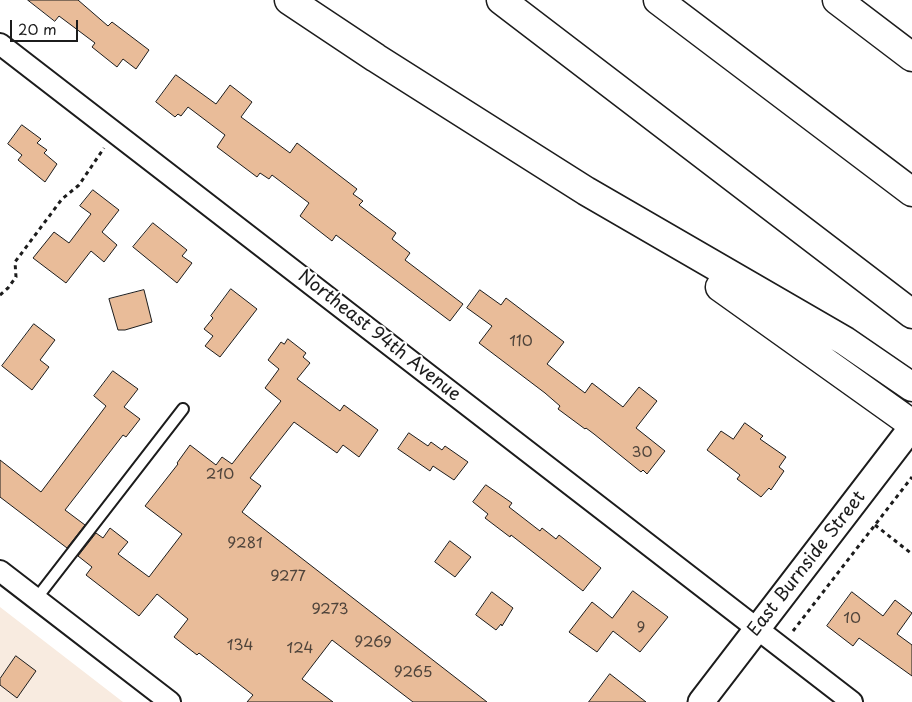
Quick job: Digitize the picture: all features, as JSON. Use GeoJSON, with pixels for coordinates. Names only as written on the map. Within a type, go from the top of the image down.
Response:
{"type":"FeatureCollection","features":[{"type":"Feature","properties":{"kind":"highway"},"geometry":{"type":"LineString","coordinates":[[289,0],[376,58],[586,190],[845,341],[912,387]]}},
{"type":"Feature","properties":{"kind":"highway"},"geometry":{"type":"LineString","coordinates":[[501,0],[912,314]]}},
{"type":"Feature","properties":{"kind":"highway"},"geometry":{"type":"LineString","coordinates":[[658,0],[912,192]]}},
{"type":"Feature","properties":{"kind":"highway"},"geometry":{"type":"LineString","coordinates":[[837,0],[912,57]]}},
{"type":"Feature","properties":{"kind":"highway"},"geometry":{"type":"LineString","coordinates":[[586,190],[912,426]]}},
{"type":"Feature","properties":{"kind":"street","name":"Northeast 94th Avenue"},"geometry":{"type":"LineString","coordinates":[[0,44],[852,702]]}},
{"type":"Feature","properties":{"kind":"street","name":"East Burnside Street"},"geometry":{"type":"LineString","coordinates":[[701,702],[912,426]]}},
{"type":"Feature","properties":{"kind":"street"},"geometry":{"type":"LineString","coordinates":[[0,571],[170,702]]}},
{"type":"Feature","properties":{"kind":"lane"},"geometry":{"type":"LineString","coordinates":[[36,599],[183,408]]}},
{"type":"Feature","properties":{"kind":"path"},"geometry":{"type":"LineString","coordinates":[[0,295],[8,288],[16,276],[15,262],[62,199],[80,186],[115,133]]}},
{"type":"Feature","properties":{"kind":"path","name":"East Burnside Street"},"geometry":{"type":"LineString","coordinates":[[794,630],[912,477]]}},
{"type":"Feature","properties":{"kind":"path"},"geometry":{"type":"LineString","coordinates":[[875,525],[912,554]]}},
{"type":"Feature","properties":{"kind":"shaded area"},"geometry":{"type":"Polygon","coordinates":[[[0,607],[123,702],[0,702],[0,607]]]}},
{"type":"Feature","properties":{"kind":"building"},"geometry":{"type":"Polygon","coordinates":[[[28,0],[78,0],[108,26],[112,22],[149,50],[136,69],[123,59],[117,67],[92,47],[95,43],[59,16],[55,21],[28,0]]]}},
{"type":"Feature","properties":{"kind":"building"},"geometry":{"type":"Polygon","coordinates":[[[176,75],[216,104],[230,85],[252,102],[241,117],[290,153],[297,143],[357,189],[353,194],[363,201],[359,205],[396,233],[392,239],[410,253],[405,260],[463,304],[450,321],[336,235],[332,241],[300,216],[309,203],[272,175],[269,179],[260,173],[257,177],[217,147],[225,135],[188,107],[181,116],[178,114],[175,117],[156,102],[176,75]]]}},
{"type":"Feature","properties":{"kind":"building"},"geometry":{"type":"Polygon","coordinates":[[[22,125],[41,139],[37,143],[47,150],[44,153],[57,164],[45,182],[18,160],[22,155],[8,144],[22,125]]]}},
{"type":"Feature","properties":{"kind":"building"},"geometry":{"type":"Polygon","coordinates":[[[93,190],[119,210],[102,232],[117,245],[104,262],[91,251],[66,283],[33,258],[54,232],[69,243],[91,214],[80,206],[93,190]]]}},
{"type":"Feature","properties":{"kind":"building"},"geometry":{"type":"Polygon","coordinates":[[[153,223],[187,250],[182,256],[192,263],[177,283],[133,247],[153,223]]]}},
{"type":"Feature","properties":{"kind":"building"},"geometry":{"type":"Polygon","coordinates":[[[231,289],[257,309],[220,357],[205,346],[213,336],[204,329],[231,289]]]}},
{"type":"Feature","properties":{"kind":"building"},"geometry":{"type":"Polygon","coordinates":[[[144,290],[152,322],[125,330],[118,330],[109,299],[144,290]]]}},
{"type":"Feature","properties":{"kind":"building"},"geometry":{"type":"Polygon","coordinates":[[[480,290],[501,305],[506,298],[564,342],[547,364],[585,393],[592,383],[623,407],[639,387],[657,401],[636,428],[665,451],[647,474],[643,470],[641,472],[594,434],[558,409],[560,406],[545,393],[479,343],[492,326],[467,308],[480,290]]]}},
{"type":"Feature","properties":{"kind":"building"},"geometry":{"type":"Polygon","coordinates":[[[34,324],[55,340],[40,360],[49,367],[32,390],[2,366],[34,324]]]}},
{"type":"Feature","properties":{"kind":"building"},"geometry":{"type":"Polygon","coordinates":[[[288,339],[306,353],[303,357],[310,363],[297,379],[340,411],[344,405],[378,430],[359,457],[343,445],[337,453],[294,422],[250,478],[261,486],[242,512],[487,702],[413,702],[332,640],[302,679],[333,702],[247,702],[253,695],[199,653],[197,655],[174,637],[188,619],[157,594],[139,616],[86,575],[92,567],[78,556],[96,533],[103,538],[110,528],[128,542],[118,554],[149,577],[182,534],[145,506],[178,464],[190,445],[216,465],[222,457],[232,464],[281,401],[265,388],[279,369],[268,360],[281,342],[284,344],[288,339]]]}},
{"type":"Feature","properties":{"kind":"building"},"geometry":{"type":"Polygon","coordinates":[[[113,371],[138,389],[124,407],[140,419],[126,437],[123,435],[65,510],[85,525],[67,548],[0,497],[0,460],[41,492],[106,406],[94,396],[113,371]]]}},
{"type":"Feature","properties":{"kind":"building"},"geometry":{"type":"Polygon","coordinates":[[[745,423],[763,436],[760,439],[786,457],[779,467],[784,471],[771,490],[769,488],[761,497],[737,479],[740,475],[707,450],[721,431],[733,439],[745,423]]]}},
{"type":"Feature","properties":{"kind":"building"},"geometry":{"type":"Polygon","coordinates":[[[409,433],[428,446],[431,442],[442,450],[445,446],[468,462],[454,480],[433,466],[430,471],[398,449],[409,433]]]}},
{"type":"Feature","properties":{"kind":"building"},"geometry":{"type":"Polygon","coordinates":[[[486,485],[512,503],[509,507],[540,531],[542,528],[556,539],[559,535],[601,568],[583,591],[511,535],[510,537],[485,518],[488,514],[473,502],[486,485]]]}},
{"type":"Feature","properties":{"kind":"building"},"geometry":{"type":"Polygon","coordinates":[[[450,541],[471,557],[455,577],[435,562],[450,541]]]}},
{"type":"Feature","properties":{"kind":"building"},"geometry":{"type":"Polygon","coordinates":[[[633,591],[668,617],[640,652],[613,631],[597,652],[569,632],[592,602],[612,618],[633,591]]]}},
{"type":"Feature","properties":{"kind":"building"},"geometry":{"type":"Polygon","coordinates":[[[492,592],[513,608],[502,626],[501,624],[496,630],[476,615],[492,592]]]}},
{"type":"Feature","properties":{"kind":"building"},"geometry":{"type":"Polygon","coordinates":[[[852,592],[883,616],[895,600],[912,613],[897,634],[912,645],[912,676],[859,638],[853,646],[827,626],[852,592]]]}},
{"type":"Feature","properties":{"kind":"building"},"geometry":{"type":"Polygon","coordinates":[[[16,656],[36,671],[17,698],[0,685],[0,679],[16,656]]]}},
{"type":"Feature","properties":{"kind":"building"},"geometry":{"type":"Polygon","coordinates":[[[610,674],[646,702],[589,702],[610,674]]]}}]}
